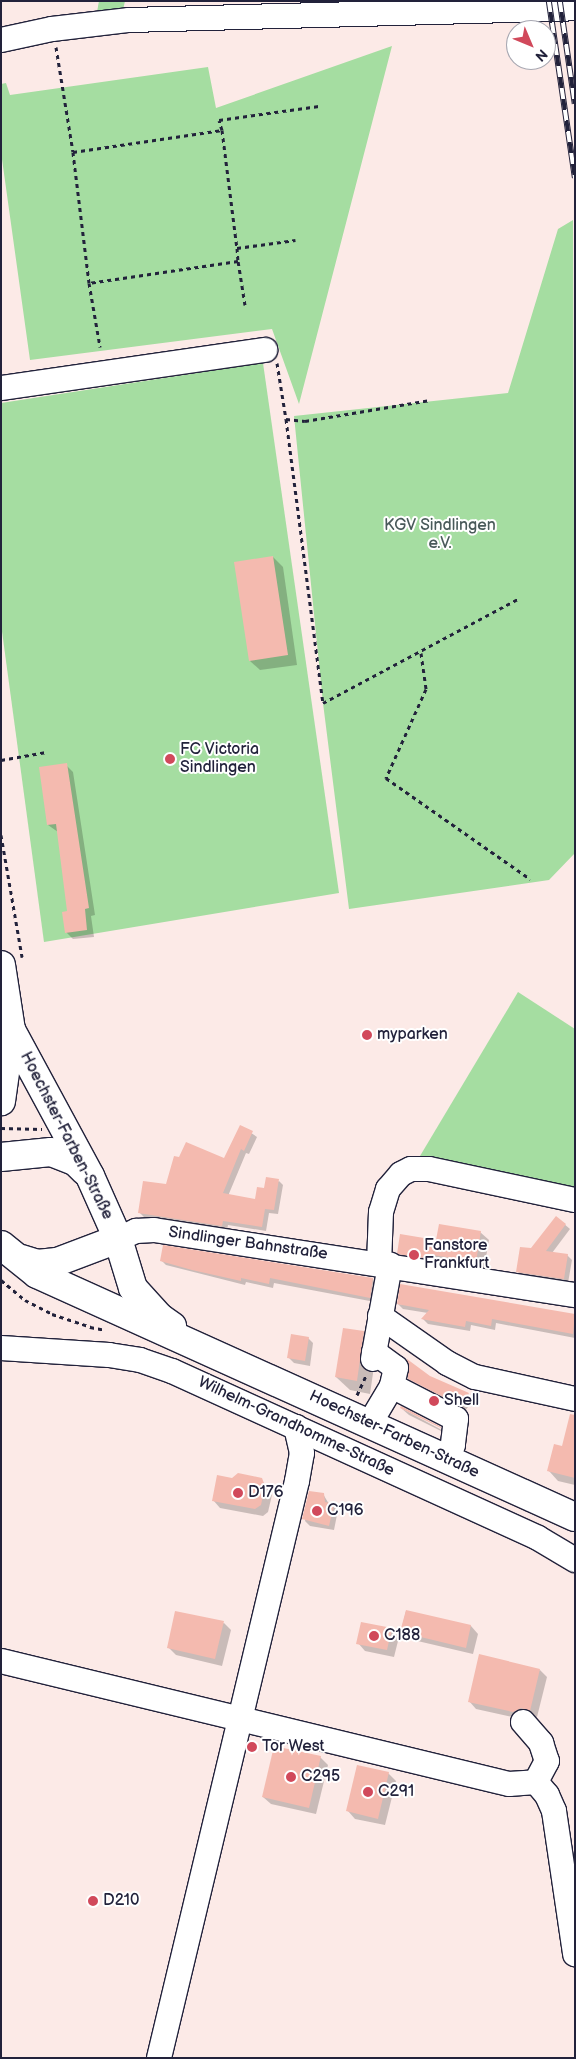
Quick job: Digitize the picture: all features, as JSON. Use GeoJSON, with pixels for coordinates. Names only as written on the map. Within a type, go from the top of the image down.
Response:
{"type":"FeatureCollection","features":[{"type":"Feature","properties":{"kind":"main road","name":"Hoechster-Farben-Straße"},"geometry":{"type":"LineString","coordinates":[[1,1101],[11,1030],[12,962]]}},
{"type":"Feature","properties":{"kind":"main road","name":"Hoechster-Farben-Straße"},"geometry":{"type":"LineString","coordinates":[[11,1030],[94,1185],[118,1239],[128,1274],[139,1296],[159,1317],[213,1353]]}},
{"type":"Feature","properties":{"kind":"main road"},"geometry":{"type":"LineString","coordinates":[[1,1157],[51,1152],[64,1155],[94,1185],[99,1214],[95,1230],[70,1259]]}},
{"type":"Feature","properties":{"kind":"main road"},"geometry":{"type":"LineString","coordinates":[[1,1170],[28,1153]]}},
{"type":"Feature","properties":{"kind":"main road"},"geometry":{"type":"LineString","coordinates":[[7,1250],[37,1264],[70,1259],[118,1239]]}},
{"type":"Feature","properties":{"kind":"main road","name":"Hoechster-Farben-Straße"},"geometry":{"type":"LineString","coordinates":[[7,1250],[37,1274],[359,1418],[575,1518]]}},
{"type":"Feature","properties":{"kind":"street"},"geometry":{"type":"LineString","coordinates":[[1,40],[52,29],[129,20],[575,8]]}},
{"type":"Feature","properties":{"kind":"street"},"geometry":{"type":"LineString","coordinates":[[1,388],[265,350]]}},
{"type":"Feature","properties":{"kind":"street"},"geometry":{"type":"LineString","coordinates":[[359,1418],[392,1386],[396,1368],[374,1356],[385,1264],[381,1212],[388,1189],[400,1174],[411,1169],[429,1168],[575,1200]]}},
{"type":"Feature","properties":{"kind":"street","name":"Sindlinger Bahnstraße"},"geometry":{"type":"LineString","coordinates":[[118,1239],[136,1231],[154,1230],[575,1294]]}},
{"type":"Feature","properties":{"kind":"street"},"geometry":{"type":"LineString","coordinates":[[380,1316],[447,1363],[475,1377],[575,1399]]}},
{"type":"Feature","properties":{"kind":"street","name":"Wilhelm-Grandhomme-Straße"},"geometry":{"type":"LineString","coordinates":[[1,1348],[109,1355],[140,1360],[180,1375],[538,1538],[575,1560]]}},
{"type":"Feature","properties":{"kind":"street"},"geometry":{"type":"LineString","coordinates":[[392,1386],[456,1419],[453,1445],[447,1459]]}},
{"type":"Feature","properties":{"kind":"street"},"geometry":{"type":"LineString","coordinates":[[159,2058],[238,1721],[297,1481],[302,1453],[296,1427]]}},
{"type":"Feature","properties":{"kind":"street"},"geometry":{"type":"LineString","coordinates":[[1,1661],[238,1721],[510,1784],[536,1782]]}},
{"type":"Feature","properties":{"kind":"street"},"geometry":{"type":"LineString","coordinates":[[523,1722],[541,1743],[547,1761],[536,1782]]}},
{"type":"Feature","properties":{"kind":"street"},"geometry":{"type":"LineString","coordinates":[[536,1782],[547,1795],[554,1811],[575,1954]]}},
{"type":"Feature","properties":{"kind":"path"},"geometry":{"type":"LineString","coordinates":[[52,29],[73,152],[89,283],[100,347]]}},
{"type":"Feature","properties":{"kind":"path"},"geometry":{"type":"LineString","coordinates":[[245,305],[222,130],[219,120],[319,106]]}},
{"type":"Feature","properties":{"kind":"path"},"geometry":{"type":"LineString","coordinates":[[73,152],[222,130]]}},
{"type":"Feature","properties":{"kind":"path"},"geometry":{"type":"LineString","coordinates":[[237,248],[295,240]]}},
{"type":"Feature","properties":{"kind":"path"},"geometry":{"type":"LineString","coordinates":[[89,283],[238,261]]}},
{"type":"Feature","properties":{"kind":"path"},"geometry":{"type":"LineString","coordinates":[[265,350],[277,362],[323,703],[421,653],[520,598]]}},
{"type":"Feature","properties":{"kind":"path"},"geometry":{"type":"LineString","coordinates":[[286,419],[305,421],[430,400]]}},
{"type":"Feature","properties":{"kind":"path"},"geometry":{"type":"LineString","coordinates":[[421,653],[426,689],[386,778],[530,879]]}},
{"type":"Feature","properties":{"kind":"path"},"geometry":{"type":"LineString","coordinates":[[1,760],[46,752]]}},
{"type":"Feature","properties":{"kind":"path"},"geometry":{"type":"LineString","coordinates":[[1,835],[12,962]]}},
{"type":"Feature","properties":{"kind":"path"},"geometry":{"type":"LineString","coordinates":[[1,1128],[49,1129],[61,1124]]}},
{"type":"Feature","properties":{"kind":"path"},"geometry":{"type":"LineString","coordinates":[[1,1280],[25,1300],[52,1314],[111,1334]]}},
{"type":"Feature","properties":{"kind":"path"},"geometry":{"type":"LineString","coordinates":[[359,1418],[374,1356]]}},
{"type":"Feature","properties":{"kind":"green space"},"geometry":{"type":"Polygon","coordinates":[[[99,1],[125,1],[123,10],[97,12],[99,1]]]}},
{"type":"Feature","properties":{"kind":"green space"},"geometry":{"type":"Polygon","coordinates":[[[392,46],[299,404],[272,329],[30,360],[1,152],[1,84],[6,83],[10,95],[208,67],[216,108],[392,46]]]}},
{"type":"Feature","properties":{"kind":"green space","name":"KGV Sindlingen e.V."},"geometry":{"type":"Polygon","coordinates":[[[573,220],[575,853],[549,880],[349,909],[323,703],[294,416],[508,393],[558,229],[573,220]]]}},
{"type":"Feature","properties":{"kind":"green space","name":"FC Victoria Sindlingen"},"geometry":{"type":"Polygon","coordinates":[[[263,363],[339,893],[44,942],[1,624],[1,403],[263,363]]]}},
{"type":"Feature","properties":{"kind":"green space"},"geometry":{"type":"Polygon","coordinates":[[[518,992],[575,1029],[575,1189],[417,1161],[518,992]]]}},
{"type":"Feature","properties":{"kind":"building"},"geometry":{"type":"Polygon","coordinates":[[[273,556],[288,655],[249,661],[234,562],[273,556]]]}},
{"type":"Feature","properties":{"kind":"building"},"geometry":{"type":"Polygon","coordinates":[[[67,763],[89,908],[85,909],[87,930],[65,933],[62,912],[67,911],[56,824],[47,825],[39,767],[67,763]]]}},
{"type":"Feature","properties":{"kind":"building"},"geometry":{"type":"Polygon","coordinates":[[[240,1125],[253,1131],[244,1151],[241,1149],[223,1193],[255,1199],[257,1187],[264,1188],[266,1177],[279,1179],[274,1210],[265,1209],[262,1227],[223,1221],[222,1226],[138,1213],[143,1181],[166,1184],[174,1156],[179,1157],[186,1142],[224,1158],[240,1125]]]}},
{"type":"Feature","properties":{"kind":"building"},"geometry":{"type":"Polygon","coordinates":[[[556,1216],[566,1224],[546,1251],[568,1254],[564,1279],[516,1272],[520,1247],[531,1248],[556,1216]]]}},
{"type":"Feature","properties":{"kind":"building"},"geometry":{"type":"Polygon","coordinates":[[[439,1224],[481,1231],[476,1262],[433,1255],[433,1259],[397,1254],[400,1234],[436,1240],[439,1224]]]}},
{"type":"Feature","properties":{"kind":"building"},"geometry":{"type":"Polygon","coordinates":[[[163,1245],[373,1278],[370,1298],[270,1278],[269,1284],[241,1278],[241,1281],[192,1270],[160,1261],[163,1245]]]}},
{"type":"Feature","properties":{"kind":"building"},"geometry":{"type":"Polygon","coordinates":[[[400,1284],[575,1314],[573,1334],[492,1319],[491,1326],[466,1321],[465,1327],[421,1319],[429,1310],[397,1304],[400,1284]]]}},
{"type":"Feature","properties":{"kind":"building"},"geometry":{"type":"Polygon","coordinates":[[[343,1328],[364,1331],[357,1381],[335,1377],[343,1328]]]}},
{"type":"Feature","properties":{"kind":"building"},"geometry":{"type":"Polygon","coordinates":[[[291,1334],[309,1337],[305,1361],[287,1358],[291,1334]]]}},
{"type":"Feature","properties":{"kind":"building"},"geometry":{"type":"Polygon","coordinates":[[[407,1359],[430,1376],[469,1393],[461,1406],[408,1379],[407,1359]]]}},
{"type":"Feature","properties":{"kind":"building"},"geometry":{"type":"Polygon","coordinates":[[[401,1406],[441,1427],[441,1428],[400,1408],[401,1406]]]}},
{"type":"Feature","properties":{"kind":"building"},"geometry":{"type":"Polygon","coordinates":[[[570,1414],[575,1415],[575,1478],[547,1471],[554,1444],[562,1446],[570,1414]]]}},
{"type":"Feature","properties":{"kind":"building","name":"D176"},"geometry":{"type":"Polygon","coordinates":[[[238,1473],[262,1478],[265,1486],[261,1505],[255,1509],[212,1501],[217,1475],[232,1478],[238,1473]]]}},
{"type":"Feature","properties":{"kind":"building","name":"C196"},"geometry":{"type":"Polygon","coordinates":[[[309,1491],[324,1493],[325,1502],[334,1504],[329,1526],[302,1519],[309,1491]]]}},
{"type":"Feature","properties":{"kind":"building"},"geometry":{"type":"Polygon","coordinates":[[[406,1610],[471,1625],[466,1648],[400,1632],[406,1610]]]}},
{"type":"Feature","properties":{"kind":"building"},"geometry":{"type":"Polygon","coordinates":[[[175,1611],[224,1621],[215,1659],[167,1648],[175,1611]]]}},
{"type":"Feature","properties":{"kind":"building","name":"C188"},"geometry":{"type":"Polygon","coordinates":[[[361,1622],[392,1628],[387,1650],[356,1644],[361,1622]]]}},
{"type":"Feature","properties":{"kind":"building"},"geometry":{"type":"Polygon","coordinates":[[[479,1654],[540,1669],[530,1711],[521,1708],[513,1712],[468,1702],[479,1654]]]}},
{"type":"Feature","properties":{"kind":"building","name":"C295"},"geometry":{"type":"Polygon","coordinates":[[[274,1746],[321,1756],[309,1808],[262,1797],[274,1746]]]}},
{"type":"Feature","properties":{"kind":"building","name":"C291"},"geometry":{"type":"Polygon","coordinates":[[[357,1765],[389,1772],[378,1819],[346,1811],[357,1765]]]}},
{"type":"Feature","properties":{"kind":"railway"},"geometry":{"type":"LineString","coordinates":[[549,1],[575,178]]}},
{"type":"Feature","properties":{"kind":"railway"},"geometry":{"type":"LineString","coordinates":[[560,1],[575,104]]}},
{"type":"Feature","properties":{"kind":"place","name":"FC Victoria Sindlingen"},"geometry":{"type":"Point","coordinates":[170,759]}},
{"type":"Feature","properties":{"kind":"place","name":"myparken"},"geometry":{"type":"Point","coordinates":[367,1035]}},
{"type":"Feature","properties":{"kind":"place","name":"Fanstore Frankfurt"},"geometry":{"type":"Point","coordinates":[414,1255]}},
{"type":"Feature","properties":{"kind":"place","name":"Shell"},"geometry":{"type":"Point","coordinates":[434,1401]}},
{"type":"Feature","properties":{"kind":"place","name":"D176"},"geometry":{"type":"Point","coordinates":[238,1493]}},
{"type":"Feature","properties":{"kind":"place","name":"C196"},"geometry":{"type":"Point","coordinates":[317,1511]}},
{"type":"Feature","properties":{"kind":"place","name":"C188"},"geometry":{"type":"Point","coordinates":[374,1636]}},
{"type":"Feature","properties":{"kind":"place","name":"Tor West"},"geometry":{"type":"Point","coordinates":[252,1747]}},
{"type":"Feature","properties":{"kind":"place","name":"C295"},"geometry":{"type":"Point","coordinates":[291,1777]}},
{"type":"Feature","properties":{"kind":"place","name":"C291"},"geometry":{"type":"Point","coordinates":[368,1792]}},
{"type":"Feature","properties":{"kind":"place","name":"D210"},"geometry":{"type":"Point","coordinates":[93,1901]}}]}
